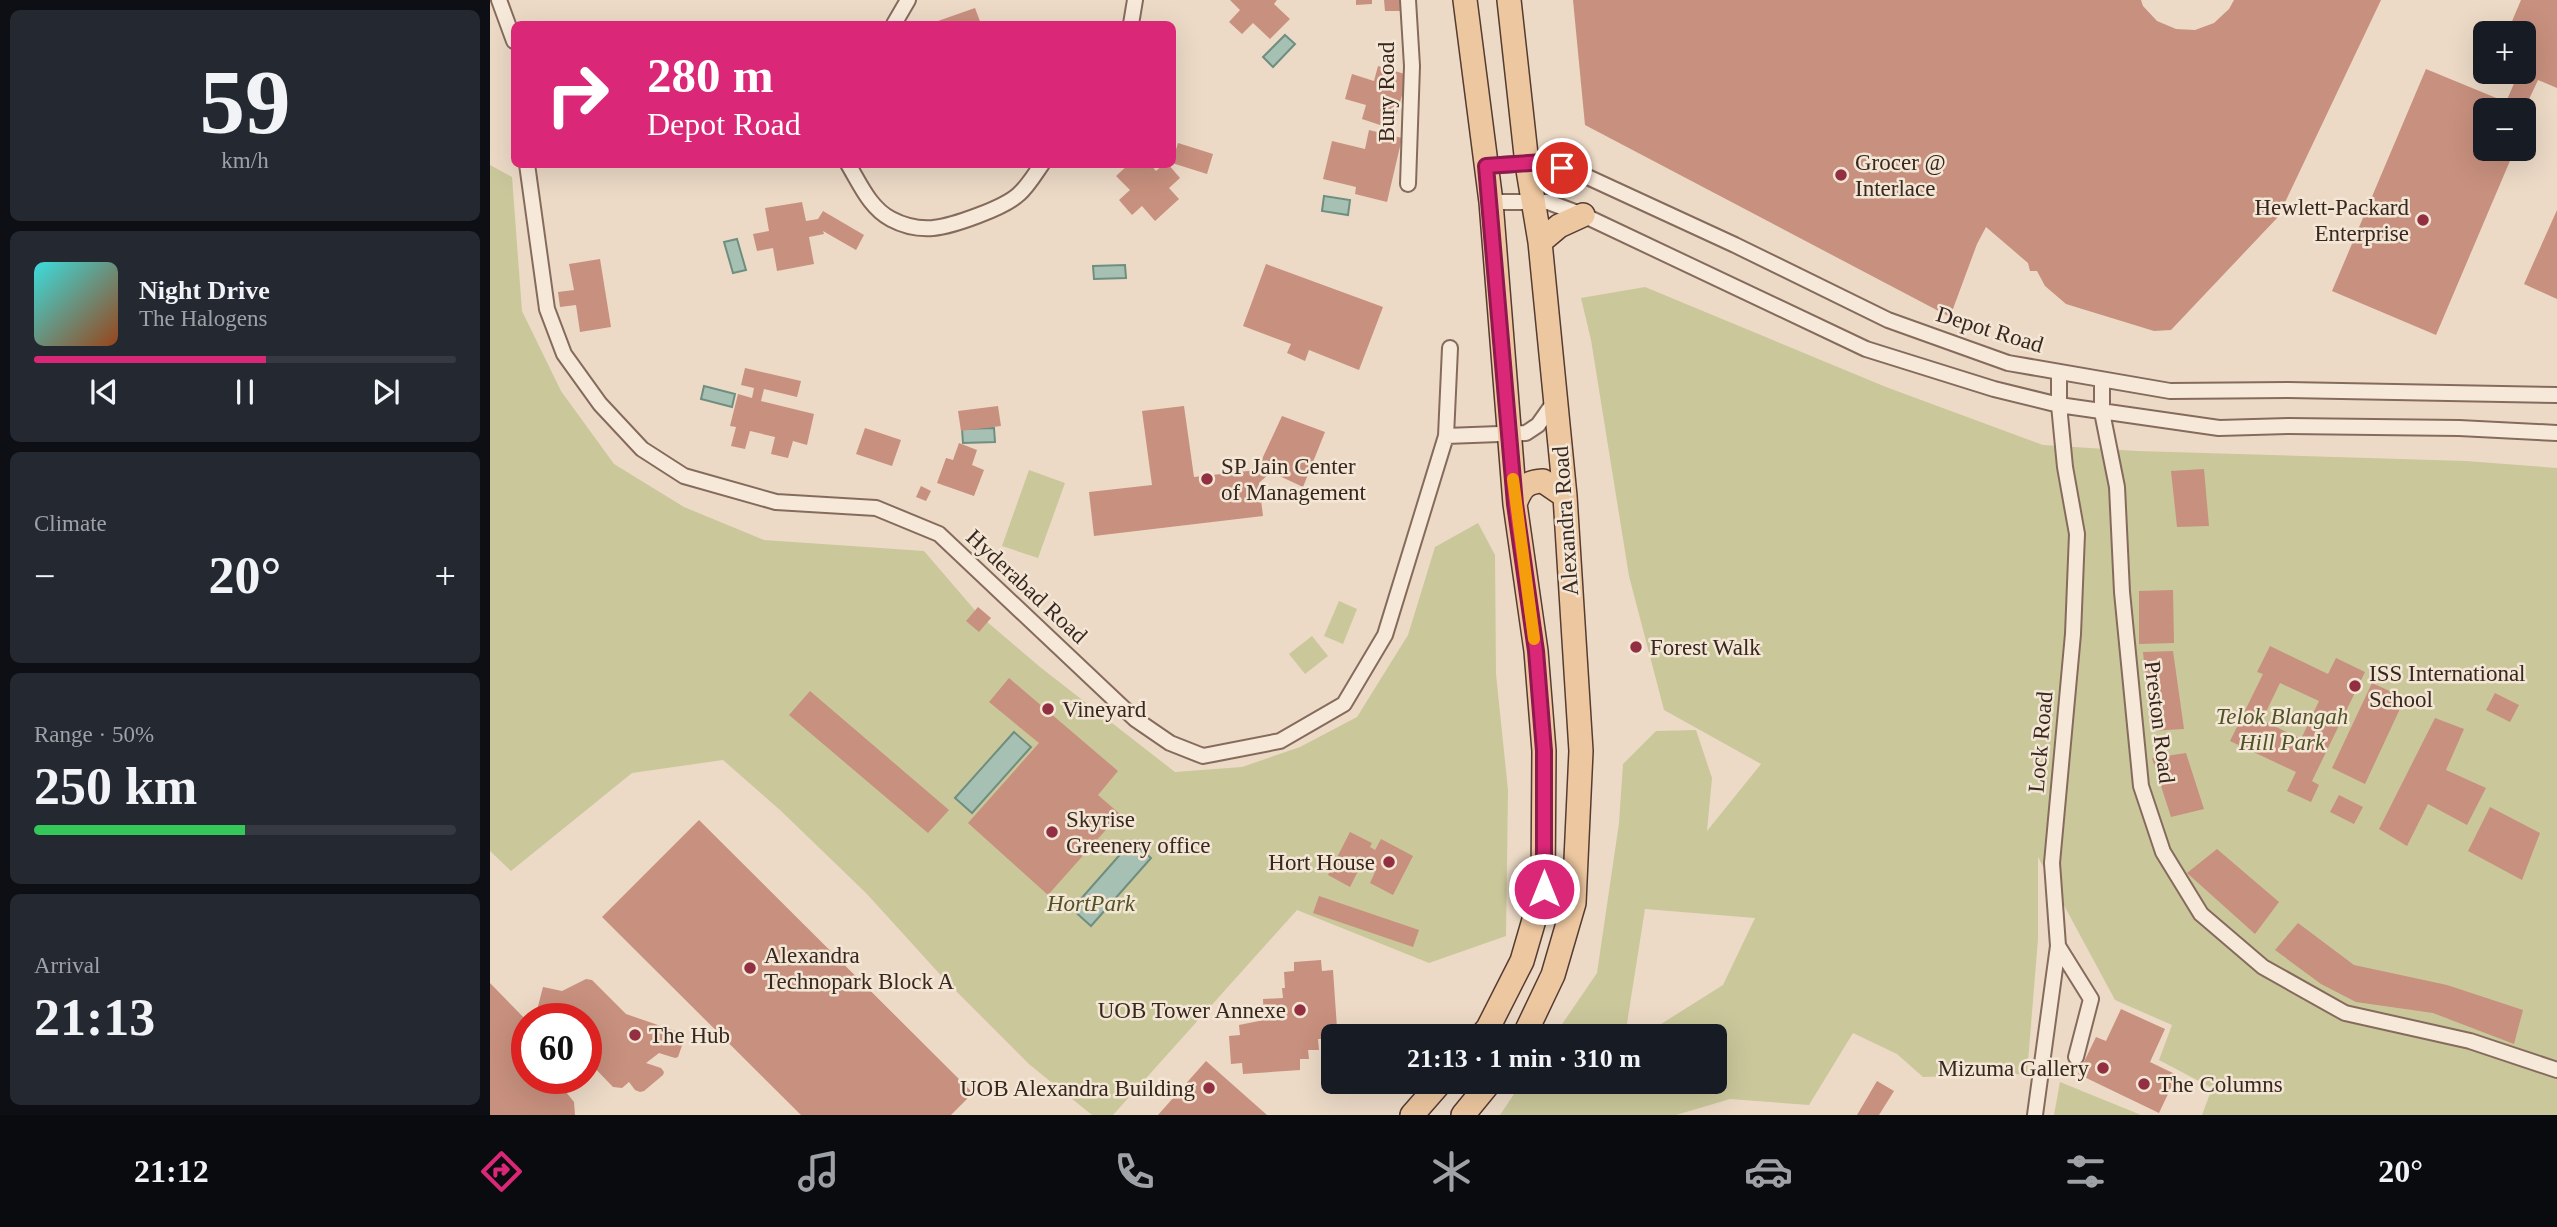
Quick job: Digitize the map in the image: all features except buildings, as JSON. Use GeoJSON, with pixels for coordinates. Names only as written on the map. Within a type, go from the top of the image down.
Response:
{"type":"FeatureCollection","features":[{"type":"Feature","properties":{"kind":"main road","name":"Alexandra Road"},"geometry":{"type":"LineString","coordinates":[[1465,0],[1491,202],[1515,504],[1536,651],[1544,751],[1544,889],[1522,961],[1490,1024]]}},
{"type":"Feature","properties":{"kind":"main road","name":"Alexandra Road"},"geometry":{"type":"LineString","coordinates":[[1509,0],[1527,164],[1540,242],[1556,400],[1565,496],[1581,751],[1574,903],[1552,975],[1530,1024]]}},
{"type":"Feature","properties":{"kind":"main road"},"geometry":{"type":"LineString","coordinates":[[1540,242],[1553,230],[1583,215]]}},
{"type":"Feature","properties":{"kind":"main road"},"geometry":{"type":"LineString","coordinates":[[1515,504],[1521,489],[1531,482],[1543,481],[1565,496]]}},
{"type":"Feature","properties":{"kind":"main road"},"geometry":{"type":"LineString","coordinates":[[1412,1115],[1430,1094]]}},
{"type":"Feature","properties":{"kind":"main road"},"geometry":{"type":"LineString","coordinates":[[1463,1115],[1480,1094]]}},
{"type":"Feature","properties":{"kind":"street"},"geometry":{"type":"LineString","coordinates":[[499,0],[511,33]]}},
{"type":"Feature","properties":{"kind":"street"},"geometry":{"type":"LineString","coordinates":[[896,21],[908,0]]}},
{"type":"Feature","properties":{"kind":"street"},"geometry":{"type":"LineString","coordinates":[[1132,21],[1135,0]]}},
{"type":"Feature","properties":{"kind":"street","name":"Bury Road"},"geometry":{"type":"LineString","coordinates":[[1408,0],[1412,66],[1408,184]]}},
{"type":"Feature","properties":{"kind":"street","name":"Depot Road"},"geometry":{"type":"LineString","coordinates":[[1486,166],[1544,162],[1581,174],[1888,320],[2008,363],[2170,391],[2302,390],[2557,395]]}},
{"type":"Feature","properties":{"kind":"street","name":"Hyderabad Road"},"geometry":{"type":"LineString","coordinates":[[528,168],[547,309],[564,354],[600,404],[642,449],[684,476],[776,502],[876,508],[939,534],[1135,719],[1170,743],[1203,756],[1280,741],[1344,704],[1385,635],[1446,436],[1450,348]]}},
{"type":"Feature","properties":{"kind":"street"},"geometry":{"type":"LineString","coordinates":[[850,168],[872,204],[891,219],[912,227],[935,228],[988,212],[1008,202],[1020,194],[1039,168]]}},
{"type":"Feature","properties":{"kind":"street"},"geometry":{"type":"LineString","coordinates":[[1491,202],[1548,202],[1583,215],[1866,349],[1994,389],[2059,405],[2220,428],[2459,428],[2557,433]]}},
{"type":"Feature","properties":{"kind":"street","name":"Lock Road"},"geometry":{"type":"LineString","coordinates":[[2035,1115],[2058,946],[2052,863],[2073,634],[2077,534],[2065,467],[2059,373]]}},
{"type":"Feature","properties":{"kind":"street","name":"Preston Road"},"geometry":{"type":"LineString","coordinates":[[2102,380],[2102,412],[2117,487],[2122,592],[2141,786],[2163,852],[2201,914],[2263,967],[2345,1013],[2470,1041],[2557,1070]]}},
{"type":"Feature","properties":{"kind":"street"},"geometry":{"type":"LineString","coordinates":[[1446,436],[1526,433],[1538,425],[1556,400]]}},
{"type":"Feature","properties":{"kind":"street"},"geometry":{"type":"LineString","coordinates":[[2058,946],[2091,999],[2076,1057]]}},
{"type":"Feature","properties":{"kind":"green space","name":"HortPark"},"geometry":{"type":"Polygon","coordinates":[[[490,165],[512,177],[522,311],[561,391],[614,464],[684,507],[764,540],[924,551],[979,615],[1040,667],[1175,772],[1242,767],[1300,747],[1357,717],[1408,635],[1435,547],[1478,523],[1495,555],[1496,674],[1508,790],[1506,936],[1429,963],[1297,910],[1113,1115],[1092,1115],[1030,1065],[946,981],[866,893],[780,810],[723,760],[632,773],[511,871],[490,851],[490,165]]]}},
{"type":"Feature","properties":{"kind":"green space","name":"Telok Blangah Hill Park"},"geometry":{"type":"Polygon","coordinates":[[[1645,287],[1886,387],[2043,445],[2137,451],[2466,461],[2557,468],[2557,1115],[2202,1115],[2212,1088],[2159,1060],[2172,1025],[2115,1000],[2038,857],[2038,939],[2027,1074],[1923,1077],[1897,1054],[1853,1033],[1809,1105],[1730,1099],[1676,1115],[1500,1115],[1514,1094],[1727,1094],[1727,1024],[1661,1024],[1723,985],[1755,918],[1645,909],[1627,1024],[1562,1024],[1597,973],[1619,823],[1623,764],[1656,731],[1696,730],[1712,778],[1707,831],[1761,764],[1664,710],[1629,576],[1591,340],[1581,298],[1645,287]]]}},
{"type":"Feature","properties":{"kind":"green space"},"geometry":{"type":"Polygon","coordinates":[[[1029,470],[1065,483],[1038,558],[1002,546],[1029,470]]]}},
{"type":"Feature","properties":{"kind":"green space"},"geometry":{"type":"Polygon","coordinates":[[[1339,601],[1357,609],[1343,644],[1324,636],[1339,601]]]}},
{"type":"Feature","properties":{"kind":"green space"},"geometry":{"type":"Polygon","coordinates":[[[1312,636],[1328,656],[1305,674],[1289,654],[1312,636]]]}},
{"type":"Feature","properties":{"kind":"green space"},"geometry":{"type":"Polygon","coordinates":[[[2060,1082],[2141,1115],[2054,1115],[2060,1082]]]}},
{"type":"Feature","properties":{"kind":"shaded area"},"geometry":{"type":"Polygon","coordinates":[[[1285,35],[1295,44],[1273,67],[1263,57],[1285,35]]]}},
{"type":"Feature","properties":{"kind":"shaded area"},"geometry":{"type":"Polygon","coordinates":[[[1324,196],[1350,200],[1348,215],[1322,211],[1324,196]]]}},
{"type":"Feature","properties":{"kind":"shaded area"},"geometry":{"type":"Polygon","coordinates":[[[737,239],[746,270],[733,273],[724,242],[737,239]]]}},
{"type":"Feature","properties":{"kind":"shaded area"},"geometry":{"type":"Polygon","coordinates":[[[1125,265],[1126,278],[1094,279],[1093,266],[1125,265]]]}},
{"type":"Feature","properties":{"kind":"shaded area"},"geometry":{"type":"Polygon","coordinates":[[[704,386],[735,394],[732,407],[701,399],[704,386]]]}},
{"type":"Feature","properties":{"kind":"shaded area"},"geometry":{"type":"Polygon","coordinates":[[[994,428],[995,442],[963,443],[962,429],[994,428]]]}},
{"type":"Feature","properties":{"kind":"shaded area"},"geometry":{"type":"Polygon","coordinates":[[[1014,732],[1031,747],[972,813],[955,798],[1014,732]]]}},
{"type":"Feature","properties":{"kind":"shaded area"},"geometry":{"type":"Polygon","coordinates":[[[1132,841],[1151,858],[1091,926],[1072,909],[1132,841]]]}},
{"type":"Feature","properties":{"kind":"slow traffic"},"geometry":{"type":"LineString","coordinates":[[1513,479],[1534,639]]}},
{"type":"Feature","properties":{"kind":"place","name":"Grocer @ Interlace"},"geometry":{"type":"Point","coordinates":[1841,175]}},
{"type":"Feature","properties":{"kind":"place","name":"Hewlett-Packard Enterprise"},"geometry":{"type":"Point","coordinates":[2423,220]}},
{"type":"Feature","properties":{"kind":"place","name":"SP Jain Center of Management"},"geometry":{"type":"Point","coordinates":[1207,479]}},
{"type":"Feature","properties":{"kind":"place","name":"Forest Walk"},"geometry":{"type":"Point","coordinates":[1636,647]}},
{"type":"Feature","properties":{"kind":"place","name":"ISS International School"},"geometry":{"type":"Point","coordinates":[2355,686]}},
{"type":"Feature","properties":{"kind":"place","name":"Vineyard"},"geometry":{"type":"Point","coordinates":[1048,709]}},
{"type":"Feature","properties":{"kind":"place","name":"Skyrise Greenery office"},"geometry":{"type":"Point","coordinates":[1052,832]}},
{"type":"Feature","properties":{"kind":"place","name":"Hort House"},"geometry":{"type":"Point","coordinates":[1389,862]}},
{"type":"Feature","properties":{"kind":"place","name":"Alexandra Technopark Block A"},"geometry":{"type":"Point","coordinates":[750,968]}},
{"type":"Feature","properties":{"kind":"place","name":"UOB Tower Annexe"},"geometry":{"type":"Point","coordinates":[1300,1010]}},
{"type":"Feature","properties":{"kind":"place","name":"The Hub"},"geometry":{"type":"Point","coordinates":[635,1035]}},
{"type":"Feature","properties":{"kind":"place","name":"Mizuma Gallery"},"geometry":{"type":"Point","coordinates":[2103,1068]}},
{"type":"Feature","properties":{"kind":"place","name":"The Columns"},"geometry":{"type":"Point","coordinates":[2144,1084]}},
{"type":"Feature","properties":{"kind":"place","name":"UOB Alexandra Building"},"geometry":{"type":"Point","coordinates":[1209,1088]}},
{"type":"Feature","properties":{"kind":"route"},"geometry":{"type":"LineString","coordinates":[[1544,889],[1544,751],[1536,651],[1515,504],[1486,166],[1544,162],[1562,168]]}}]}
